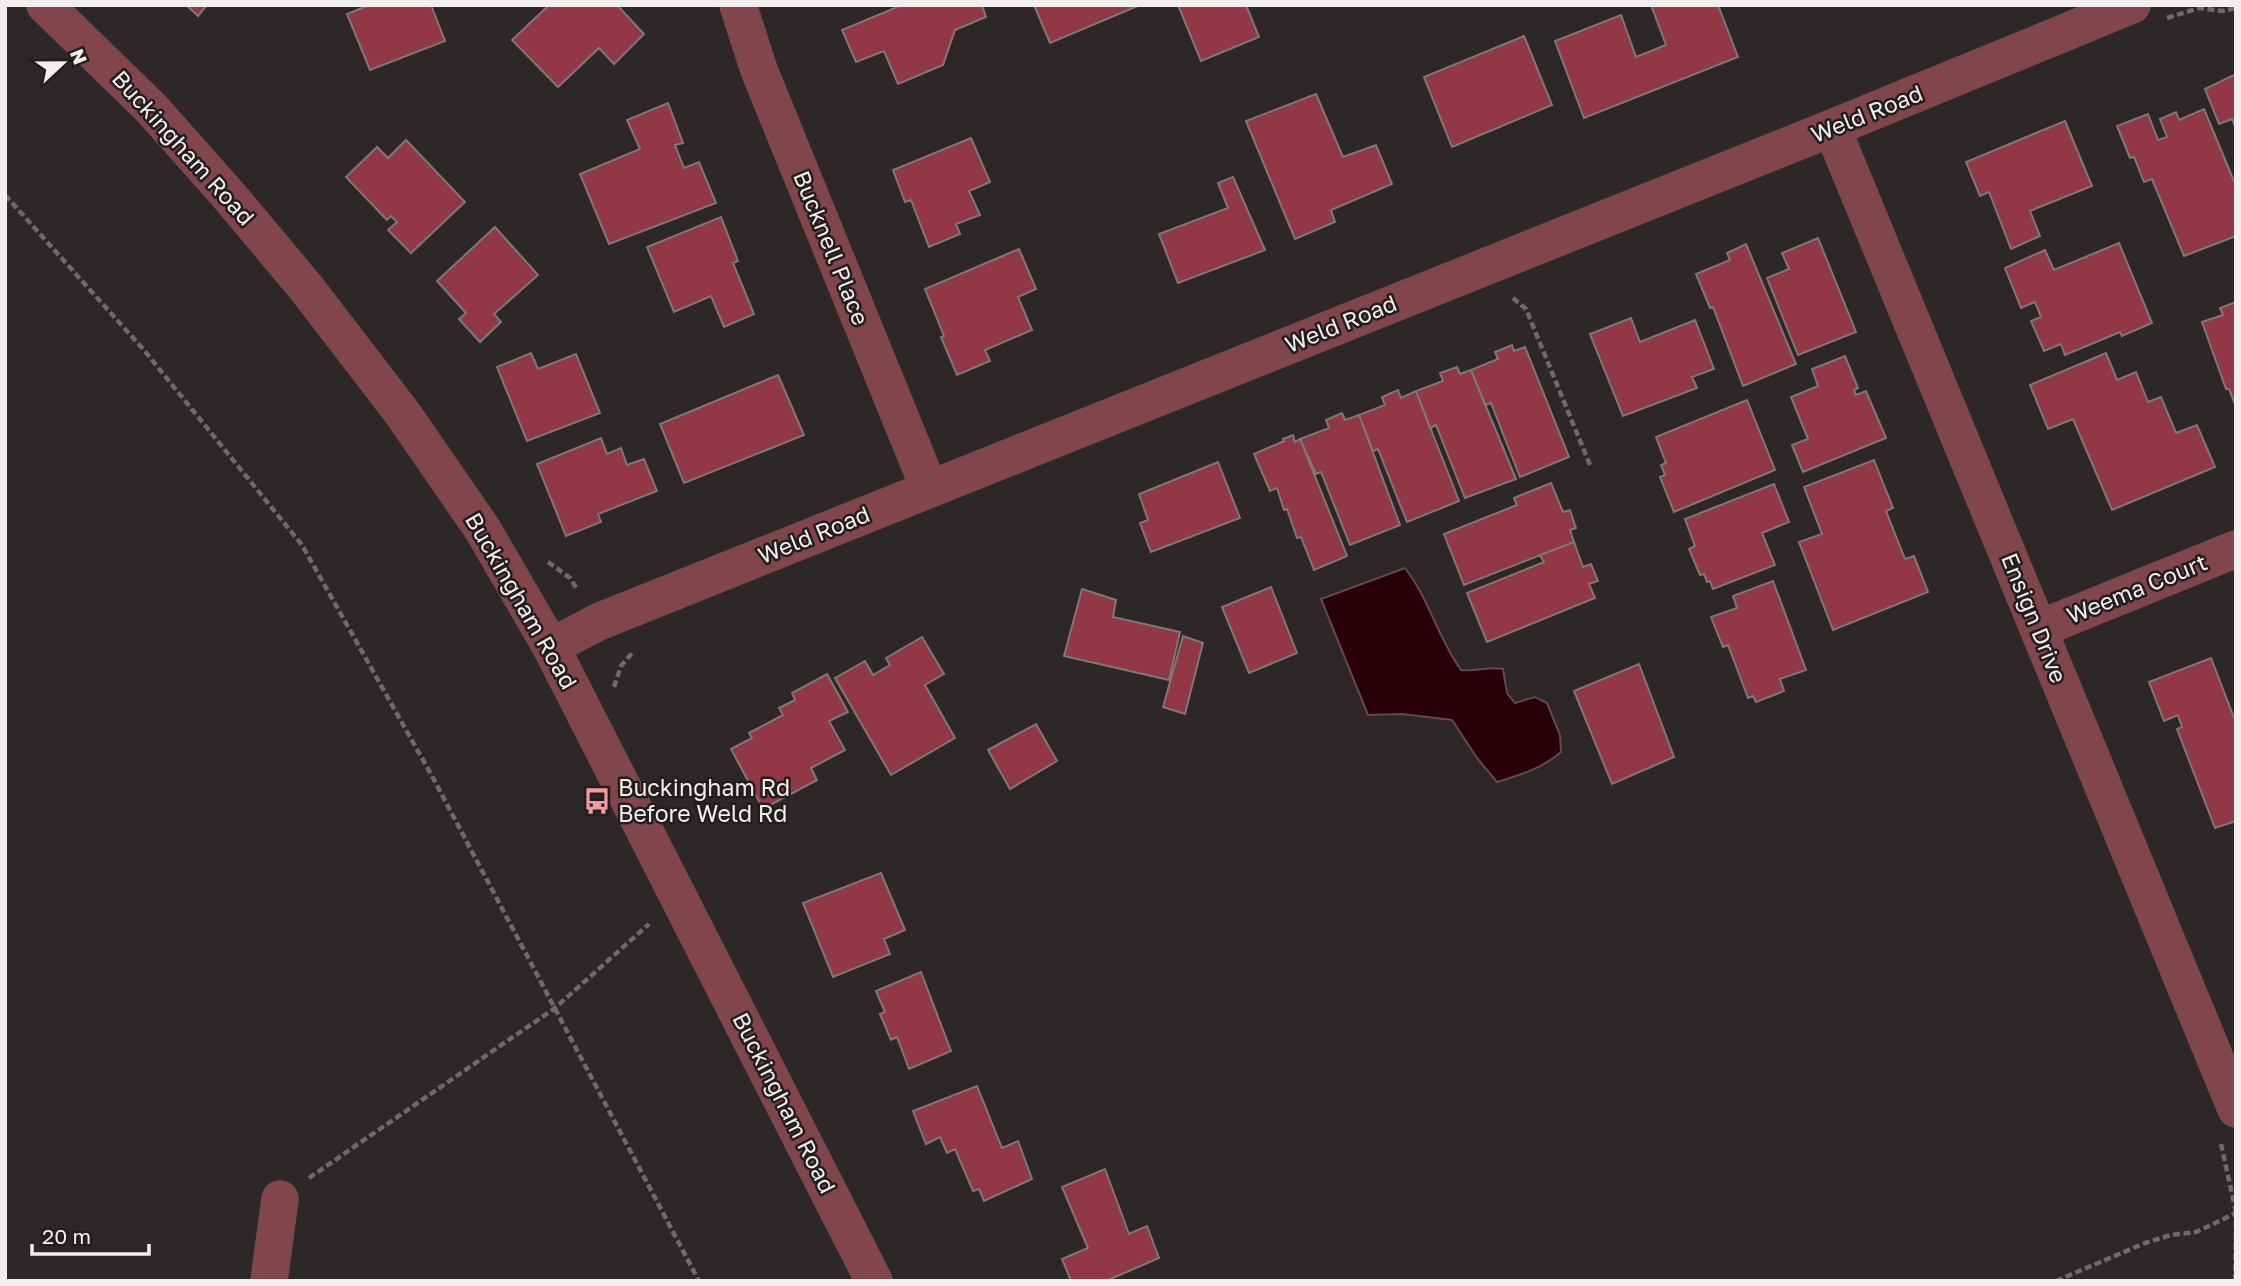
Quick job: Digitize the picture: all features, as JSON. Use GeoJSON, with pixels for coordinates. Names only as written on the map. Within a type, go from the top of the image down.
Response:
{"type":"FeatureCollection","features":[{"type":"Feature","properties":{"kind":"street","name":"Buckingham Road"},"geometry":{"type":"LineString","coordinates":[[45,5],[152,109],[307,289],[403,414],[483,530],[551,648],[874,1281]]}},
{"type":"Feature","properties":{"kind":"street","name":"Bucknell Place"},"geometry":{"type":"LineString","coordinates":[[738,5],[760,70],[929,488]]}},
{"type":"Feature","properties":{"kind":"street","name":"Weld Road"},"geometry":{"type":"LineString","coordinates":[[551,648],[598,622],[2133,5]]}},
{"type":"Feature","properties":{"kind":"street","name":"Ensign Drive"},"geometry":{"type":"LineString","coordinates":[[1832,128],[2039,629],[2228,1123]]}},
{"type":"Feature","properties":{"kind":"street","name":"Weema Court"},"geometry":{"type":"LineString","coordinates":[[2039,629],[2236,549]]}},
{"type":"Feature","properties":{"kind":"street"},"geometry":{"type":"LineString","coordinates":[[270,1281],[279,1199]]}},
{"type":"Feature","properties":{"kind":"path"},"geometry":{"type":"LineString","coordinates":[[5,195],[143,349],[302,545],[432,776],[699,1281]]}},
{"type":"Feature","properties":{"kind":"path"},"geometry":{"type":"LineString","coordinates":[[1503,295],[1516,300],[1526,309],[1590,465]]}},
{"type":"Feature","properties":{"kind":"path"},"geometry":{"type":"LineString","coordinates":[[618,698],[614,687],[621,666],[640,643]]}},
{"type":"Feature","properties":{"kind":"path"},"geometry":{"type":"LineString","coordinates":[[279,1199],[555,1008],[679,897]]}},
{"type":"Feature","properties":{"kind":"path"},"geometry":{"type":"LineString","coordinates":[[2228,1123],[2236,1213],[2235,1281]]}},
{"type":"Feature","properties":{"kind":"path"},"geometry":{"type":"LineString","coordinates":[[2056,1281],[2145,1243],[2171,1235],[2196,1232],[2236,1213]]}},
{"type":"Feature","properties":{"kind":"shaded area"},"geometry":{"type":"Polygon","coordinates":[[[1405,568],[1461,670],[1503,669],[1507,693],[1515,703],[1535,697],[1547,703],[1560,735],[1561,752],[1554,758],[1523,774],[1497,782],[1452,720],[1402,714],[1368,715],[1321,599],[1405,568]]]}},
{"type":"Feature","properties":{"kind":"building"},"geometry":{"type":"Polygon","coordinates":[[[186,5],[207,5],[198,16],[186,5]]]}},
{"type":"Feature","properties":{"kind":"building"},"geometry":{"type":"Polygon","coordinates":[[[369,5],[431,5],[445,41],[370,70],[347,14],[369,5]]]}},
{"type":"Feature","properties":{"kind":"building"},"geometry":{"type":"Polygon","coordinates":[[[549,5],[617,5],[644,34],[614,64],[599,48],[558,87],[512,40],[549,5]]]}},
{"type":"Feature","properties":{"kind":"building"},"geometry":{"type":"Polygon","coordinates":[[[902,5],[982,5],[986,17],[955,30],[943,65],[898,84],[884,51],[856,62],[842,30],[902,5]]]}},
{"type":"Feature","properties":{"kind":"building"},"geometry":{"type":"Polygon","coordinates":[[[1034,5],[1140,5],[1050,43],[1034,5]]]}},
{"type":"Feature","properties":{"kind":"building"},"geometry":{"type":"Polygon","coordinates":[[[1178,5],[1246,5],[1259,37],[1201,61],[1178,5]]]}},
{"type":"Feature","properties":{"kind":"building"},"geometry":{"type":"Polygon","coordinates":[[[1651,5],[1718,5],[1738,57],[1584,118],[1555,41],[1621,15],[1636,57],[1666,45],[1651,5]]]}},
{"type":"Feature","properties":{"kind":"building"},"geometry":{"type":"Polygon","coordinates":[[[1524,36],[1552,105],[1452,147],[1424,77],[1524,36]]]}},
{"type":"Feature","properties":{"kind":"building"},"geometry":{"type":"Polygon","coordinates":[[[2236,74],[2236,129],[2232,119],[2219,124],[2205,89],[2236,74]]]}},
{"type":"Feature","properties":{"kind":"building"},"geometry":{"type":"Polygon","coordinates":[[[1316,94],[1343,157],[1376,145],[1392,184],[1331,210],[1335,222],[1295,239],[1246,121],[1316,94]]]}},
{"type":"Feature","properties":{"kind":"building"},"geometry":{"type":"Polygon","coordinates":[[[668,103],[683,143],[675,145],[684,168],[699,162],[716,203],[609,244],[580,174],[640,149],[627,120],[668,103]]]}},
{"type":"Feature","properties":{"kind":"building"},"geometry":{"type":"Polygon","coordinates":[[[2204,109],[2236,186],[2236,236],[2184,256],[2152,179],[2144,182],[2134,157],[2130,158],[2117,126],[2148,114],[2158,140],[2167,137],[2160,119],[2176,112],[2179,120],[2204,109]]]}},
{"type":"Feature","properties":{"kind":"building"},"geometry":{"type":"Polygon","coordinates":[[[2065,121],[2092,186],[2030,211],[2040,236],[2011,249],[1989,192],[1980,196],[1966,162],[2065,121]]]}},
{"type":"Feature","properties":{"kind":"building"},"geometry":{"type":"Polygon","coordinates":[[[971,138],[990,182],[969,191],[980,215],[956,224],[960,234],[929,247],[911,200],[905,202],[893,170],[971,138]]]}},
{"type":"Feature","properties":{"kind":"building"},"geometry":{"type":"Polygon","coordinates":[[[406,140],[465,202],[411,253],[388,230],[397,222],[391,216],[387,220],[346,177],[377,147],[388,158],[406,140]]]}},
{"type":"Feature","properties":{"kind":"building"},"geometry":{"type":"Polygon","coordinates":[[[1233,177],[1265,250],[1178,283],[1159,234],[1228,208],[1218,183],[1233,177]]]}},
{"type":"Feature","properties":{"kind":"building"},"geometry":{"type":"Polygon","coordinates":[[[721,217],[738,261],[733,263],[754,314],[724,327],[711,296],[674,312],[647,247],[721,217]]]}},
{"type":"Feature","properties":{"kind":"building"},"geometry":{"type":"Polygon","coordinates":[[[495,227],[538,275],[494,314],[501,322],[480,342],[459,319],[466,313],[437,281],[495,227]]]}},
{"type":"Feature","properties":{"kind":"building"},"geometry":{"type":"Polygon","coordinates":[[[1818,238],[1856,332],[1798,355],[1767,278],[1789,269],[1782,253],[1818,238]]]}},
{"type":"Feature","properties":{"kind":"building"},"geometry":{"type":"Polygon","coordinates":[[[2119,243],[2152,323],[2122,336],[2120,332],[2065,355],[2061,344],[2044,351],[2031,321],[2041,317],[2035,302],[2021,308],[2005,268],[2045,250],[2054,270],[2119,243]]]}},
{"type":"Feature","properties":{"kind":"building"},"geometry":{"type":"Polygon","coordinates":[[[1746,244],[1796,364],[1743,386],[1713,307],[1710,308],[1696,274],[1730,260],[1727,253],[1746,244]]]}},
{"type":"Feature","properties":{"kind":"building"},"geometry":{"type":"Polygon","coordinates":[[[1019,249],[1036,289],[1018,297],[1032,330],[985,350],[990,361],[957,375],[925,289],[1019,249]]]}},
{"type":"Feature","properties":{"kind":"building"},"geometry":{"type":"Polygon","coordinates":[[[2236,302],[2236,407],[2229,389],[2226,389],[2202,322],[2223,315],[2220,308],[2236,302]]]}},
{"type":"Feature","properties":{"kind":"building"},"geometry":{"type":"Polygon","coordinates":[[[1631,318],[1640,342],[1695,320],[1714,369],[1692,377],[1697,388],[1623,416],[1590,334],[1631,318]]]}},
{"type":"Feature","properties":{"kind":"building"},"geometry":{"type":"Polygon","coordinates":[[[1512,345],[1514,351],[1525,347],[1569,457],[1520,477],[1491,403],[1485,405],[1471,370],[1498,359],[1495,352],[1512,345]]]}},
{"type":"Feature","properties":{"kind":"building"},"geometry":{"type":"Polygon","coordinates":[[[531,353],[538,369],[576,354],[600,413],[527,441],[497,367],[531,353]]]}},
{"type":"Feature","properties":{"kind":"building"},"geometry":{"type":"Polygon","coordinates":[[[2106,353],[2117,380],[2136,372],[2148,402],[2161,397],[2176,433],[2197,425],[2215,467],[2112,510],[2073,419],[2048,429],[2030,385],[2106,353]]]}},
{"type":"Feature","properties":{"kind":"building"},"geometry":{"type":"Polygon","coordinates":[[[1845,356],[1858,388],[1854,390],[1856,395],[1866,391],[1886,438],[1803,472],[1792,445],[1808,439],[1791,397],[1818,386],[1812,369],[1845,356]]]}},
{"type":"Feature","properties":{"kind":"building"},"geometry":{"type":"Polygon","coordinates":[[[1457,367],[1460,374],[1471,370],[1516,479],[1465,498],[1436,425],[1430,428],[1416,391],[1443,381],[1440,373],[1457,367]]]}},
{"type":"Feature","properties":{"kind":"building"},"geometry":{"type":"Polygon","coordinates":[[[778,375],[804,435],[684,483],[660,424],[778,375]]]}},
{"type":"Feature","properties":{"kind":"building"},"geometry":{"type":"Polygon","coordinates":[[[1398,390],[1401,398],[1416,391],[1459,501],[1407,522],[1378,449],[1373,451],[1359,415],[1385,405],[1382,397],[1398,390]]]}},
{"type":"Feature","properties":{"kind":"building"},"geometry":{"type":"Polygon","coordinates":[[[1747,400],[1775,470],[1674,512],[1660,477],[1665,475],[1661,465],[1666,463],[1656,437],[1747,400]]]}},
{"type":"Feature","properties":{"kind":"building"},"geometry":{"type":"Polygon","coordinates":[[[1342,413],[1345,420],[1359,415],[1400,525],[1350,545],[1321,472],[1316,474],[1300,439],[1329,428],[1326,420],[1342,413]]]}},
{"type":"Feature","properties":{"kind":"building"},"geometry":{"type":"Polygon","coordinates":[[[1293,435],[1295,442],[1300,439],[1347,556],[1314,570],[1301,537],[1297,538],[1287,509],[1284,510],[1277,488],[1270,491],[1254,454],[1293,435]]]}},
{"type":"Feature","properties":{"kind":"building"},"geometry":{"type":"Polygon","coordinates":[[[601,438],[607,454],[621,448],[627,465],[644,459],[657,491],[598,514],[601,522],[566,536],[537,464],[601,438]]]}},
{"type":"Feature","properties":{"kind":"building"},"geometry":{"type":"Polygon","coordinates":[[[1874,460],[1893,508],[1886,511],[1905,559],[1914,556],[1928,592],[1833,630],[1799,542],[1822,534],[1804,487],[1874,460]]]}},
{"type":"Feature","properties":{"kind":"building"},"geometry":{"type":"Polygon","coordinates":[[[1218,462],[1240,518],[1151,552],[1140,523],[1148,520],[1139,494],[1218,462]]]}},
{"type":"Feature","properties":{"kind":"building"},"geometry":{"type":"Polygon","coordinates":[[[1551,483],[1563,512],[1570,510],[1576,528],[1570,530],[1574,542],[1464,585],[1444,534],[1517,505],[1514,498],[1551,483]]]}},
{"type":"Feature","properties":{"kind":"building"},"geometry":{"type":"Polygon","coordinates":[[[1774,484],[1789,522],[1762,533],[1775,565],[1713,589],[1704,574],[1700,575],[1689,549],[1695,546],[1685,519],[1774,484]]]}},
{"type":"Feature","properties":{"kind":"building"},"geometry":{"type":"Polygon","coordinates":[[[1574,542],[1583,567],[1591,564],[1598,581],[1589,584],[1595,598],[1487,642],[1467,593],[1544,562],[1540,555],[1574,542]]]}},
{"type":"Feature","properties":{"kind":"building"},"geometry":{"type":"Polygon","coordinates":[[[1773,581],[1806,670],[1780,679],[1784,691],[1756,702],[1753,696],[1748,698],[1728,645],[1723,647],[1711,617],[1737,608],[1733,596],[1773,581]]]}},
{"type":"Feature","properties":{"kind":"building"},"geometry":{"type":"Polygon","coordinates":[[[1271,587],[1297,653],[1249,673],[1222,607],[1271,587]]]}},
{"type":"Feature","properties":{"kind":"building"},"geometry":{"type":"Polygon","coordinates":[[[1082,589],[1116,600],[1113,617],[1180,632],[1169,680],[1064,656],[1082,589]]]}},
{"type":"Feature","properties":{"kind":"building"},"geometry":{"type":"Polygon","coordinates":[[[1183,636],[1203,643],[1185,714],[1163,707],[1183,636]]]}},
{"type":"Feature","properties":{"kind":"building"},"geometry":{"type":"Polygon","coordinates":[[[922,637],[944,674],[925,685],[955,738],[891,775],[835,678],[865,661],[873,675],[890,665],[886,658],[922,637]]]}},
{"type":"Feature","properties":{"kind":"building"},"geometry":{"type":"Polygon","coordinates":[[[2211,658],[2236,723],[2236,821],[2215,828],[2177,729],[2182,727],[2178,715],[2164,721],[2149,682],[2211,658]]]}},
{"type":"Feature","properties":{"kind":"building"},"geometry":{"type":"Polygon","coordinates":[[[1639,664],[1674,757],[1612,784],[1574,691],[1639,664]]]}},
{"type":"Feature","properties":{"kind":"building"},"geometry":{"type":"Polygon","coordinates":[[[827,674],[848,712],[829,721],[845,750],[811,768],[817,780],[763,809],[731,749],[752,738],[749,733],[783,715],[779,708],[795,700],[792,693],[827,674]]]}},
{"type":"Feature","properties":{"kind":"building"},"geometry":{"type":"Polygon","coordinates":[[[1036,724],[1057,761],[1010,789],[988,750],[1036,724]]]}},
{"type":"Feature","properties":{"kind":"building"},"geometry":{"type":"Polygon","coordinates":[[[881,873],[905,930],[884,939],[890,954],[833,977],[803,903],[881,873]]]}},
{"type":"Feature","properties":{"kind":"building"},"geometry":{"type":"Polygon","coordinates":[[[921,972],[951,1051],[909,1069],[897,1037],[891,1040],[880,1014],[885,1012],[876,991],[921,972]]]}},
{"type":"Feature","properties":{"kind":"building"},"geometry":{"type":"Polygon","coordinates":[[[977,1086],[1002,1148],[1018,1141],[1032,1179],[984,1201],[979,1189],[973,1191],[955,1149],[947,1153],[940,1137],[926,1144],[913,1111],[977,1086]]]}},
{"type":"Feature","properties":{"kind":"building"},"geometry":{"type":"Polygon","coordinates":[[[1105,1169],[1129,1234],[1147,1226],[1159,1258],[1106,1281],[1071,1281],[1062,1259],[1088,1248],[1062,1187],[1105,1169]]]}},
{"type":"Feature","properties":{"kind":"place","name":"Buckingham Rd Before Weld Rd"},"geometry":{"type":"Point","coordinates":[597,801]}}]}
